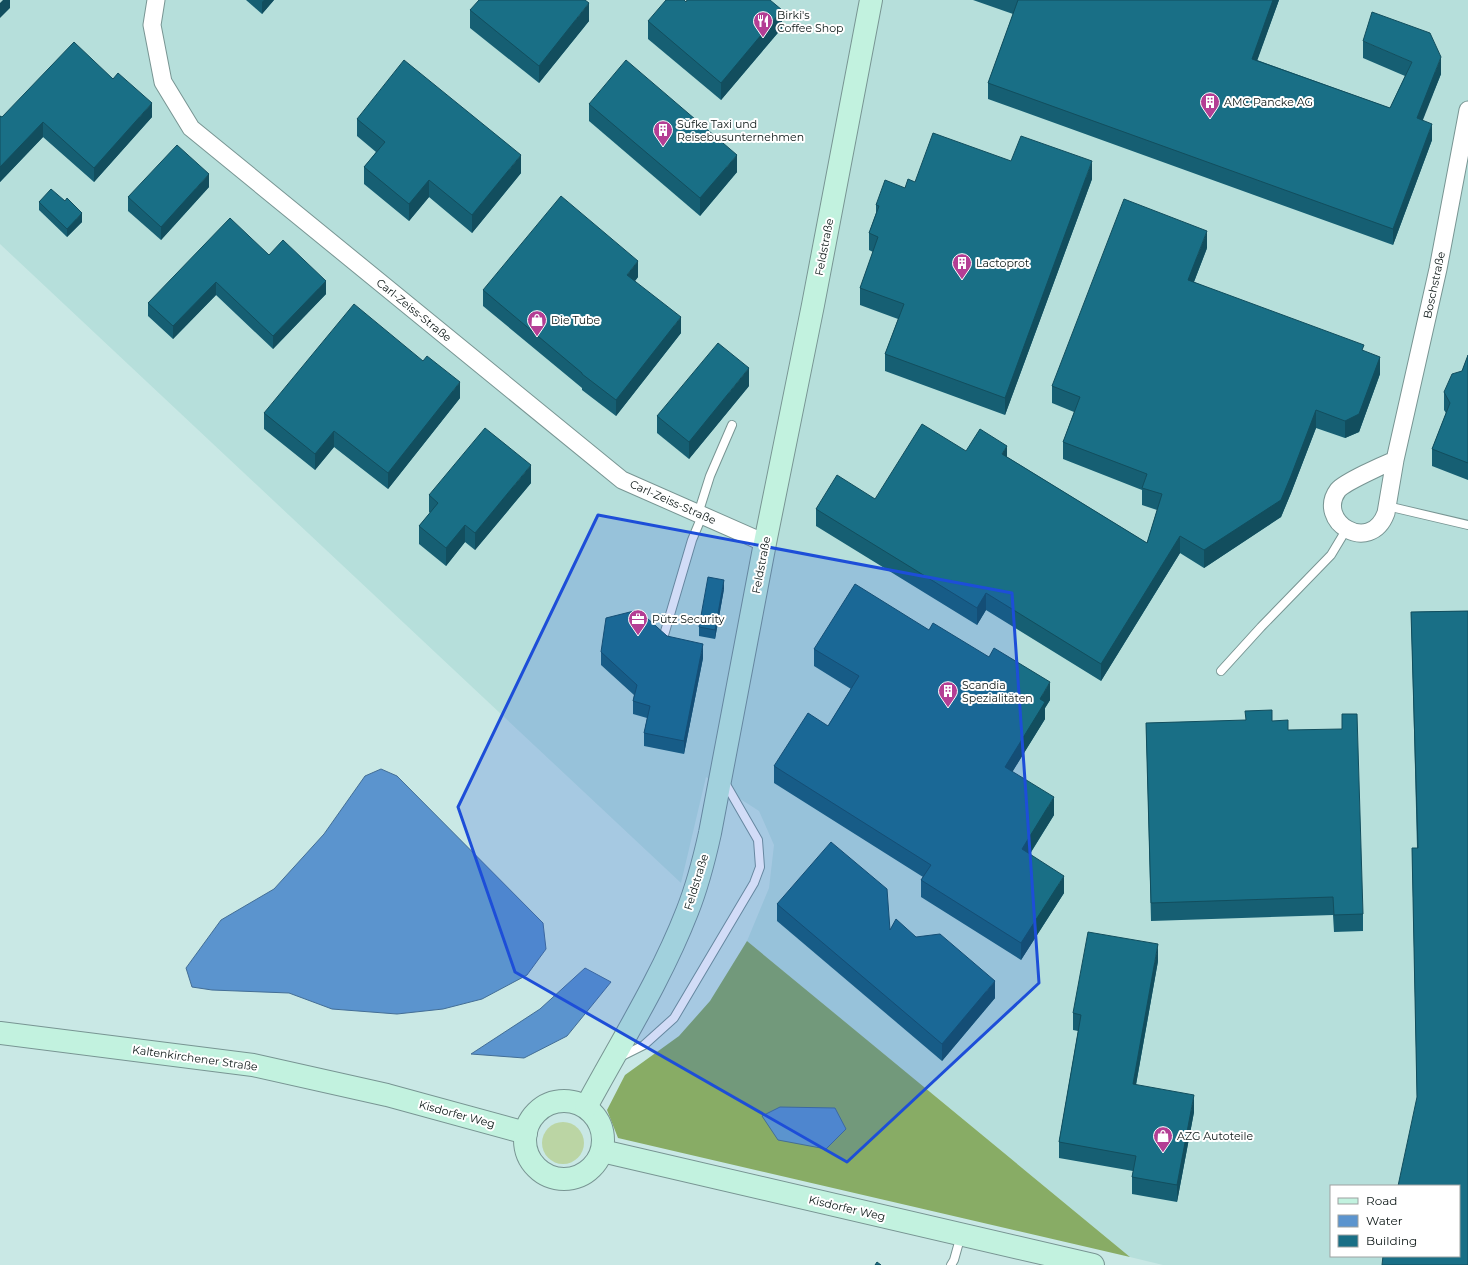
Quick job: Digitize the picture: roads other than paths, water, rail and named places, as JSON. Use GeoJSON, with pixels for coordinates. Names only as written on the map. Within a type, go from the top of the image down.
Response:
{"type":"FeatureCollection","features":[{"type":"Feature","properties":{"kind":"street","name":"Carl-Zeiss-Straße"},"geometry":{"type":"LineString","coordinates":[[156,0],[152,25],[163,82],[191,128],[622,480],[765,543]]}},
{"type":"Feature","properties":{"kind":"street","name":"Feldstraße"},"geometry":{"type":"LineString","coordinates":[[586,1107],[670,953],[688,912],[705,856],[871,0]]}},
{"type":"Feature","properties":{"kind":"street","name":"Boschstraße"},"geometry":{"type":"LineString","coordinates":[[1346,530],[1360,534],[1367,533],[1374,530],[1384,520],[1395,460],[1438,270],[1468,110]]}},
{"type":"Feature","properties":{"kind":"street"},"geometry":{"type":"LineString","coordinates":[[1346,530],[1341,526],[1336,518],[1333,508],[1334,499],[1338,490],[1346,484],[1395,460]]}},
{"type":"Feature","properties":{"kind":"street","name":"Kaltenkirchener Straße"},"geometry":{"type":"LineString","coordinates":[[0,1033],[253,1065],[387,1095]]}},
{"type":"Feature","properties":{"kind":"street","name":"Kisdorfer Weg"},"geometry":{"type":"LineString","coordinates":[[387,1095],[526,1133]]}},
{"type":"Feature","properties":{"kind":"street"},"geometry":{"type":"LineString","coordinates":[[561,1101],[574,1102],[586,1107],[595,1115],[601,1126],[603,1138],[602,1151],[596,1163],[587,1172],[575,1178],[562,1179],[549,1176],[538,1169],[530,1158],[526,1146],[526,1133],[530,1121],[538,1111],[549,1104],[561,1101]]}},
{"type":"Feature","properties":{"kind":"street","name":"Kisdorfer Weg"},"geometry":{"type":"LineString","coordinates":[[602,1151],[1093,1265]]}},
{"type":"Feature","properties":{"kind":"lane"},"geometry":{"type":"LineString","coordinates":[[664,635],[700,515],[710,476],[732,425]]}},
{"type":"Feature","properties":{"kind":"lane"},"geometry":{"type":"LineString","coordinates":[[1387,506],[1468,525]]}},
{"type":"Feature","properties":{"kind":"lane"},"geometry":{"type":"LineString","coordinates":[[1220,672],[1261,627],[1331,555],[1346,530]]}},
{"type":"Feature","properties":{"kind":"lane"},"geometry":{"type":"LineString","coordinates":[[611,1062],[644,1045],[674,1018],[754,883],[760,867],[758,840],[721,775]]}},
{"type":"Feature","properties":{"kind":"lane"},"geometry":{"type":"LineString","coordinates":[[951,1265],[962,1234]]}},
{"type":"Feature","properties":{"kind":"water"},"geometry":{"type":"Polygon","coordinates":[[[381,769],[397,776],[543,923],[546,949],[527,975],[482,999],[443,1009],[397,1014],[332,1009],[289,993],[212,990],[192,987],[186,968],[221,920],[274,889],[324,834],[365,776],[381,769]]]}},
{"type":"Feature","properties":{"kind":"water"},"geometry":{"type":"Polygon","coordinates":[[[585,968],[611,982],[567,1036],[524,1058],[471,1054],[540,1009],[585,968]]]}},
{"type":"Feature","properties":{"kind":"water"},"geometry":{"type":"Polygon","coordinates":[[[780,1107],[835,1108],[846,1129],[826,1149],[778,1140],[762,1116],[780,1107]]]}},
{"type":"Feature","properties":{"kind":"place","name":"Birki's Coffee Shop"},"geometry":{"type":"Point","coordinates":[763,38]}},
{"type":"Feature","properties":{"kind":"place","name":"AMC Pancke AG"},"geometry":{"type":"Point","coordinates":[1210,119]}},
{"type":"Feature","properties":{"kind":"place","name":"Süfke Taxi und Reisebusunternehmen"},"geometry":{"type":"Point","coordinates":[663,147]}},
{"type":"Feature","properties":{"kind":"place","name":"Lactoprot"},"geometry":{"type":"Point","coordinates":[962,280]}},
{"type":"Feature","properties":{"kind":"place","name":"Die Tube"},"geometry":{"type":"Point","coordinates":[537,337]}},
{"type":"Feature","properties":{"kind":"place","name":"Pütz Security"},"geometry":{"type":"Point","coordinates":[638,636]}},
{"type":"Feature","properties":{"kind":"place","name":"Scandia Spezialitäten"},"geometry":{"type":"Point","coordinates":[948,708]}},
{"type":"Feature","properties":{"kind":"place","name":"AZG Autoteile"},"geometry":{"type":"Point","coordinates":[1163,1153]}}]}
